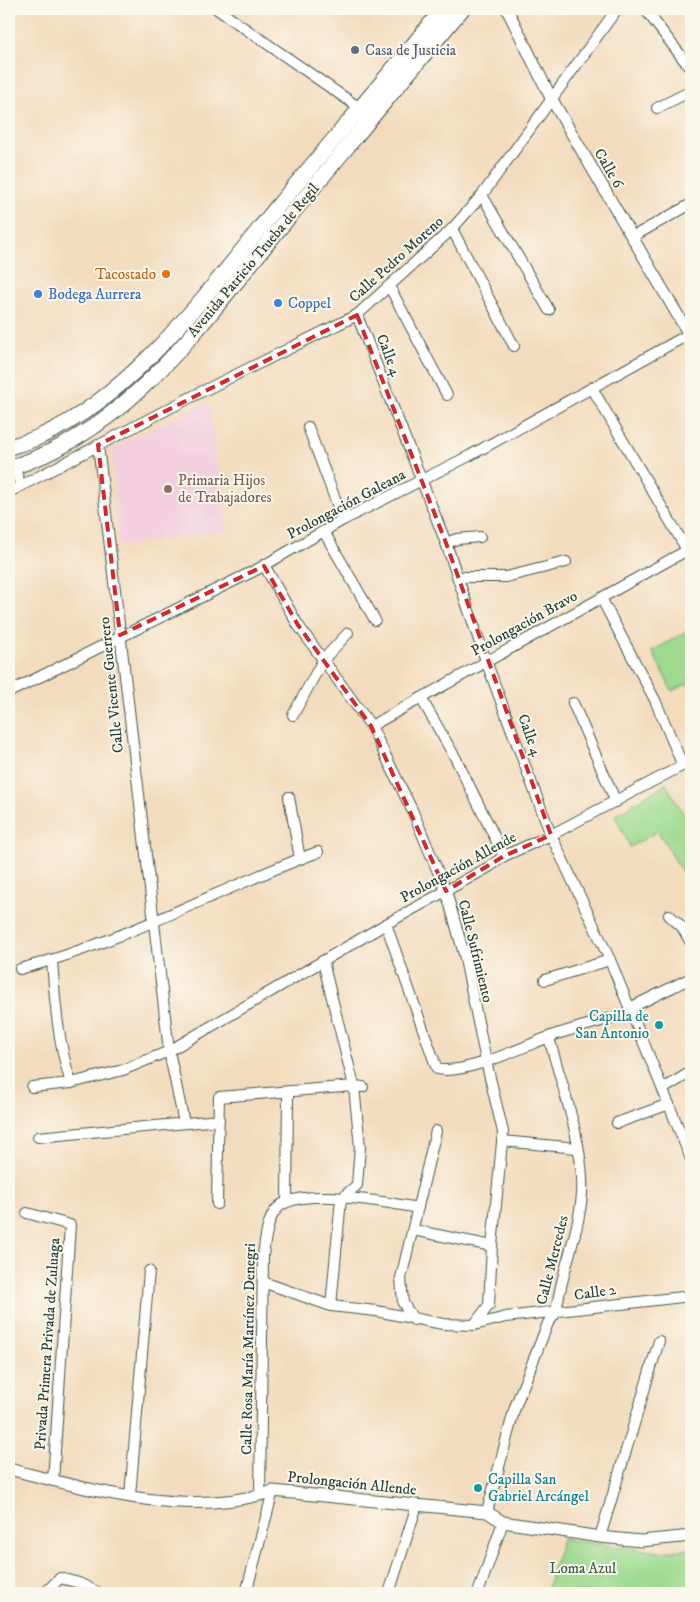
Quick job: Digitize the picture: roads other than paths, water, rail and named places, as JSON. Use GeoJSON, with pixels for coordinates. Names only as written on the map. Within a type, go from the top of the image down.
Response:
{"type":"FeatureCollection","features":[{"type":"Feature","properties":{"kind":"main road","name":"Avenida Patricio Trueba de Regil"},"geometry":{"type":"LineString","coordinates":[[11,467],[74,439],[99,424],[144,387],[192,334],[366,112],[443,9]]}},
{"type":"Feature","properties":{"kind":"main road","name":"Avenida Patricio Trueba de Regil"},"geometry":{"type":"LineString","coordinates":[[9,448],[42,436],[71,419],[99,401],[136,368],[189,313],[366,112],[462,9]]}},
{"type":"Feature","properties":{"kind":"street"},"geometry":{"type":"LineString","coordinates":[[217,9],[366,112]]}},
{"type":"Feature","properties":{"kind":"street","name":"Calle 6"},"geometry":{"type":"LineString","coordinates":[[507,9],[551,98],[690,335]]}},
{"type":"Feature","properties":{"kind":"street","name":"Calle Pedro Moreno"},"geometry":{"type":"LineString","coordinates":[[9,492],[98,445],[357,315],[452,229],[482,195],[617,9]]}},
{"type":"Feature","properties":{"kind":"street"},"geometry":{"type":"LineString","coordinates":[[645,9],[691,70]]}},
{"type":"Feature","properties":{"kind":"street"},"geometry":{"type":"LineString","coordinates":[[657,108],[691,91]]}},
{"type":"Feature","properties":{"kind":"street"},"geometry":{"type":"LineString","coordinates":[[482,195],[549,310]]}},
{"type":"Feature","properties":{"kind":"street"},"geometry":{"type":"LineString","coordinates":[[632,237],[691,204]]}},
{"type":"Feature","properties":{"kind":"street"},"geometry":{"type":"LineString","coordinates":[[452,229],[514,346]]}},
{"type":"Feature","properties":{"kind":"street"},"geometry":{"type":"LineString","coordinates":[[389,286],[447,394]]}},
{"type":"Feature","properties":{"kind":"street","name":"Calle 4"},"geometry":{"type":"LineString","coordinates":[[357,315],[446,543],[486,661],[551,835],[610,960],[691,1159]]}},
{"type":"Feature","properties":{"kind":"street","name":"Prolongación Galeana"},"geometry":{"type":"LineString","coordinates":[[9,692],[120,635],[264,565],[343,520],[422,481],[690,335]]}},
{"type":"Feature","properties":{"kind":"street"},"geometry":{"type":"LineString","coordinates":[[592,388],[689,549]]}},
{"type":"Feature","properties":{"kind":"street"},"geometry":{"type":"LineString","coordinates":[[308,427],[343,520]]}},
{"type":"Feature","properties":{"kind":"street","name":"Calle Vicente Guerrero"},"geometry":{"type":"LineString","coordinates":[[98,445],[169,1051],[184,1123]]}},
{"type":"Feature","properties":{"kind":"street"},"geometry":{"type":"LineString","coordinates":[[11,467],[21,486]]}},
{"type":"Feature","properties":{"kind":"street"},"geometry":{"type":"LineString","coordinates":[[324,532],[375,620]]}},
{"type":"Feature","properties":{"kind":"street"},"geometry":{"type":"LineString","coordinates":[[446,543],[457,539],[480,537]]}},
{"type":"Feature","properties":{"kind":"street","name":"Prolongación Bravo"},"geometry":{"type":"LineString","coordinates":[[371,726],[689,549]]}},
{"type":"Feature","properties":{"kind":"street"},"geometry":{"type":"LineString","coordinates":[[458,577],[506,577],[566,562]]}},
{"type":"Feature","properties":{"kind":"street","name":"Calle Sufrimiento"},"geometry":{"type":"LineString","coordinates":[[264,565],[298,625],[371,726],[412,812],[446,892],[464,954],[503,1132],[492,1246],[489,1306],[474,1325]]}},
{"type":"Feature","properties":{"kind":"street"},"geometry":{"type":"LineString","coordinates":[[601,598],[687,764]]}},
{"type":"Feature","properties":{"kind":"street"},"geometry":{"type":"LineString","coordinates":[[292,715],[323,660],[348,633]]}},
{"type":"Feature","properties":{"kind":"street"},"geometry":{"type":"LineString","coordinates":[[421,698],[456,759],[504,856]]}},
{"type":"Feature","properties":{"kind":"street"},"geometry":{"type":"LineString","coordinates":[[573,703],[616,802]]}},
{"type":"Feature","properties":{"kind":"street","name":"Prolongación Allende"},"geometry":{"type":"LineString","coordinates":[[32,1087],[71,1083],[123,1070],[169,1051],[386,924],[488,868],[504,856],[551,835],[687,764]]}},
{"type":"Feature","properties":{"kind":"street"},"geometry":{"type":"LineString","coordinates":[[289,797],[300,859]]}},
{"type":"Feature","properties":{"kind":"street"},"geometry":{"type":"LineString","coordinates":[[20,969],[52,960],[154,922],[318,852]]}},
{"type":"Feature","properties":{"kind":"street"},"geometry":{"type":"LineString","coordinates":[[669,915],[682,928],[691,943]]}},
{"type":"Feature","properties":{"kind":"street"},"geometry":{"type":"LineString","coordinates":[[386,924],[437,1069],[446,1071],[486,1061],[631,1010],[691,978]]}},
{"type":"Feature","properties":{"kind":"street"},"geometry":{"type":"LineString","coordinates":[[52,960],[62,1057],[71,1083]]}},
{"type":"Feature","properties":{"kind":"street"},"geometry":{"type":"LineString","coordinates":[[545,980],[610,960]]}},
{"type":"Feature","properties":{"kind":"street"},"geometry":{"type":"LineString","coordinates":[[323,962],[359,1087],[360,1147],[357,1185],[341,1199],[331,1306]]}},
{"type":"Feature","properties":{"kind":"street","name":"Calle Mercedes"},"geometry":{"type":"LineString","coordinates":[[488,1512],[515,1407],[548,1322],[556,1313],[582,1194],[578,1148],[548,1038]]}},
{"type":"Feature","properties":{"kind":"street"},"geometry":{"type":"LineString","coordinates":[[663,1088],[691,1072]]}},
{"type":"Feature","properties":{"kind":"street"},"geometry":{"type":"LineString","coordinates":[[218,1204],[219,1097],[359,1087]]}},
{"type":"Feature","properties":{"kind":"street"},"geometry":{"type":"LineString","coordinates":[[288,1092],[287,1202],[298,1198],[341,1199],[385,1202],[418,1208]]}},
{"type":"Feature","properties":{"kind":"street"},"geometry":{"type":"LineString","coordinates":[[617,1123],[669,1104]]}},
{"type":"Feature","properties":{"kind":"street"},"geometry":{"type":"LineString","coordinates":[[38,1137],[219,1120]]}},
{"type":"Feature","properties":{"kind":"street"},"geometry":{"type":"LineString","coordinates":[[414,1320],[404,1303],[401,1278],[436,1131]]}},
{"type":"Feature","properties":{"kind":"street"},"geometry":{"type":"LineString","coordinates":[[502,1141],[578,1148]]}},
{"type":"Feature","properties":{"kind":"street","name":"Calle Rosa María Martínez Denegri"},"geometry":{"type":"LineString","coordinates":[[260,1495],[263,1255],[268,1223],[281,1204],[287,1202]]}},
{"type":"Feature","properties":{"kind":"street","name":"Privada Primera Privada de Zuluaga"},"geometry":{"type":"LineString","coordinates":[[26,1213],[70,1225],[53,1480]]}},
{"type":"Feature","properties":{"kind":"street"},"geometry":{"type":"LineString","coordinates":[[413,1230],[492,1246]]}},
{"type":"Feature","properties":{"kind":"street"},"geometry":{"type":"LineString","coordinates":[[130,1496],[149,1271]]}},
{"type":"Feature","properties":{"kind":"street","name":"Calle 2"},"geometry":{"type":"LineString","coordinates":[[263,1282],[331,1306],[376,1311],[414,1320],[443,1324],[474,1325],[506,1317],[556,1313],[597,1305],[691,1296]]}},
{"type":"Feature","properties":{"kind":"street"},"geometry":{"type":"LineString","coordinates":[[600,1537],[659,1341]]}},
{"type":"Feature","properties":{"kind":"street","name":"Prolongación Allende"},"geometry":{"type":"LineString","coordinates":[[9,1469],[130,1496],[203,1503],[260,1495],[273,1490],[488,1512],[503,1522],[600,1537],[641,1541],[691,1536]]}},
{"type":"Feature","properties":{"kind":"street"},"geometry":{"type":"LineString","coordinates":[[246,1593],[273,1490]]}},
{"type":"Feature","properties":{"kind":"street"},"geometry":{"type":"LineString","coordinates":[[389,1593],[417,1505]]}},
{"type":"Feature","properties":{"kind":"street"},"geometry":{"type":"LineString","coordinates":[[478,1593],[503,1522]]}},
{"type":"Feature","properties":{"kind":"street"},"geometry":{"type":"LineString","coordinates":[[45,1593],[60,1578],[80,1583],[99,1593]]}},
{"type":"Feature","properties":{"kind":"place","name":"Casa de Justicia"},"geometry":{"type":"Point","coordinates":[355,50]}},
{"type":"Feature","properties":{"kind":"place","name":"Tacostado"},"geometry":{"type":"Point","coordinates":[166,274]}},
{"type":"Feature","properties":{"kind":"place","name":"Bodega Aurrera"},"geometry":{"type":"Point","coordinates":[38,294]}},
{"type":"Feature","properties":{"kind":"place","name":"Coppel"},"geometry":{"type":"Point","coordinates":[278,303]}},
{"type":"Feature","properties":{"kind":"place","name":"Primaria Hijos de Trabajadores"},"geometry":{"type":"Point","coordinates":[168,489]}},
{"type":"Feature","properties":{"kind":"place","name":"Capilla de San Antonio"},"geometry":{"type":"Point","coordinates":[659,1025]}},
{"type":"Feature","properties":{"kind":"place","name":"Capilla San Gabriel Arcángel"},"geometry":{"type":"Point","coordinates":[478,1488]}},
{"type":"Feature","properties":{"kind":"park label","name":"Loma Azul"},"geometry":{"type":"Point","coordinates":[583,1568]}}]}
